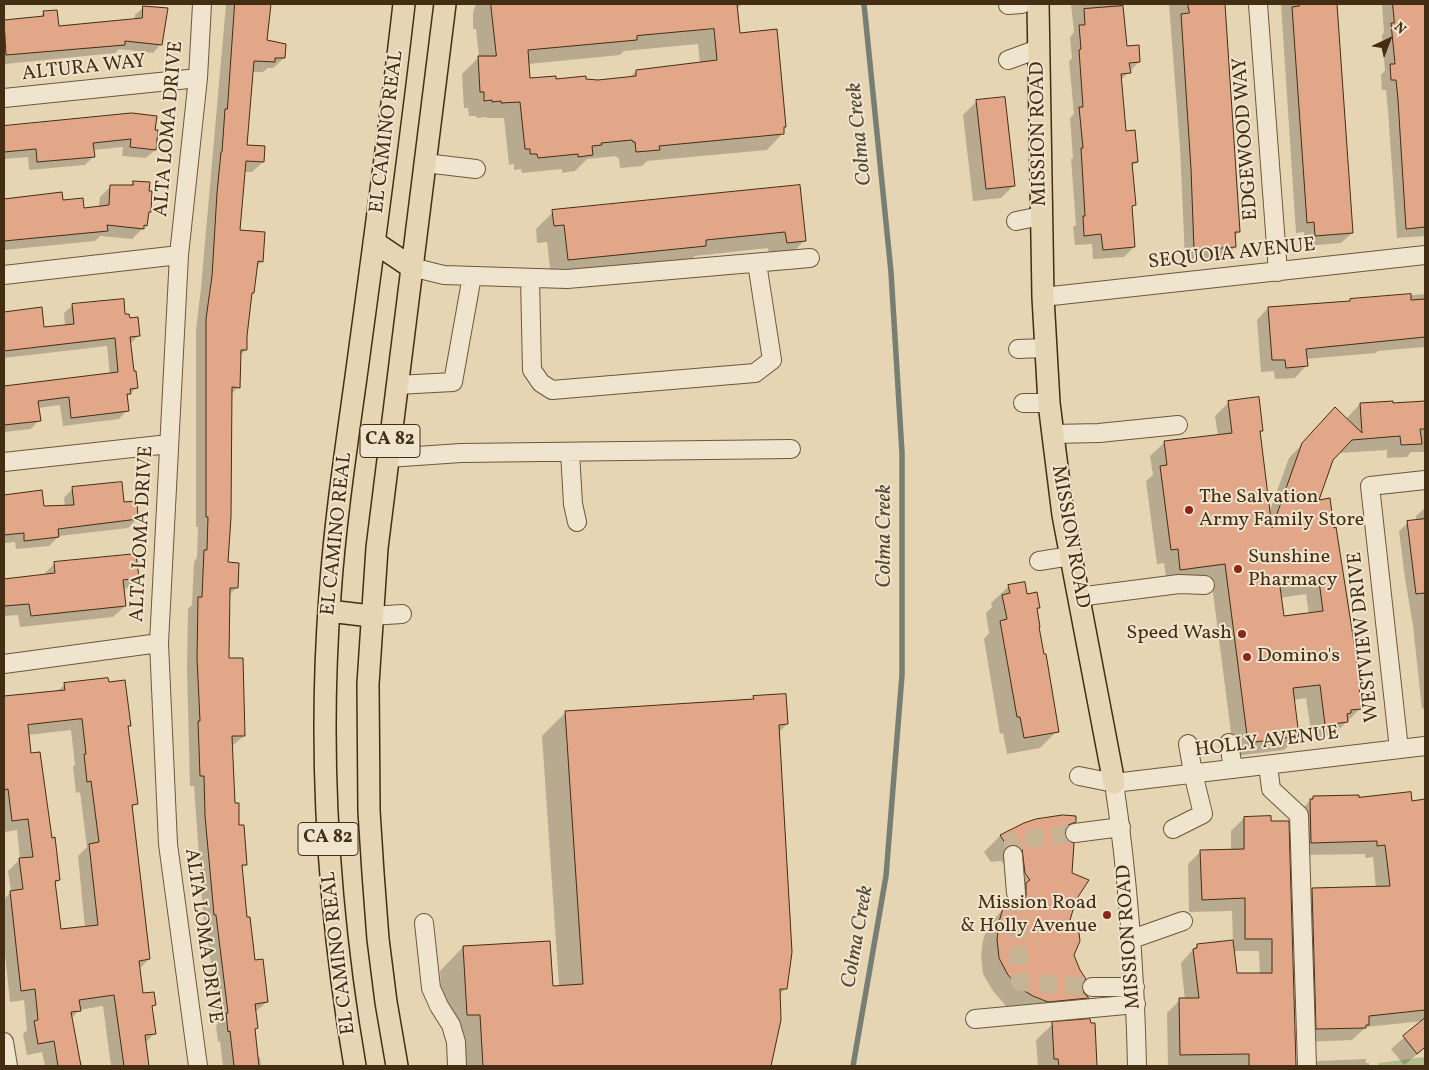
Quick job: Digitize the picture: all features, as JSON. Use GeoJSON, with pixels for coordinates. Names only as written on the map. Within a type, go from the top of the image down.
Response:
{"type":"FeatureCollection","features":[{"type":"Feature","properties":{"kind":"main road","name":"EL CAMINO REAL"},"geometry":{"type":"LineString","coordinates":[[355,1066],[336,943],[328,850],[324,746],[329,611],[343,472],[391,118],[404,4]]}},
{"type":"Feature","properties":{"kind":"main road","name":"EL CAMINO REAL"},"geometry":{"type":"LineString","coordinates":[[398,1066],[379,948],[373,873],[368,746],[371,616],[377,548],[445,4]]}},
{"type":"Feature","properties":{"kind":"main road","name":"MISSION ROAD"},"geometry":{"type":"LineString","coordinates":[[1038,4],[1043,297],[1052,434],[1063,515],[1114,783]]}},
{"type":"Feature","properties":{"kind":"main road"},"geometry":{"type":"LineString","coordinates":[[374,242],[411,267]]}},
{"type":"Feature","properties":{"kind":"main road"},"geometry":{"type":"LineString","coordinates":[[329,611],[371,616]]}},
{"type":"Feature","properties":{"kind":"street","name":"ALTA LOMA DRIVE"},"geometry":{"type":"LineString","coordinates":[[198,1066],[168,844],[159,644],[179,255],[198,78],[202,4]]}},
{"type":"Feature","properties":{"kind":"street","name":"EDGEWOOD WAY"},"geometry":{"type":"LineString","coordinates":[[1258,4],[1278,272]]}},
{"type":"Feature","properties":{"kind":"street"},"geometry":{"type":"LineString","coordinates":[[1008,60],[1038,49]]}},
{"type":"Feature","properties":{"kind":"street","name":"ALTURA WAY"},"geometry":{"type":"LineString","coordinates":[[4,98],[198,78]]}},
{"type":"Feature","properties":{"kind":"street"},"geometry":{"type":"LineString","coordinates":[[425,163],[476,169]]}},
{"type":"Feature","properties":{"kind":"street"},"geometry":{"type":"LineString","coordinates":[[1016,222],[1041,216]]}},
{"type":"Feature","properties":{"kind":"street"},"geometry":{"type":"LineString","coordinates":[[4,275],[179,255]]}},
{"type":"Feature","properties":{"kind":"street","name":"SEQUOIA AVENUE"},"geometry":{"type":"LineString","coordinates":[[1043,297],[1425,255]]}},
{"type":"Feature","properties":{"kind":"street"},"geometry":{"type":"LineString","coordinates":[[411,267],[444,274],[567,279],[810,258]]}},
{"type":"Feature","properties":{"kind":"street"},"geometry":{"type":"LineString","coordinates":[[530,278],[532,370],[540,383],[552,390],[755,373],[772,360],[757,263]]}},
{"type":"Feature","properties":{"kind":"street"},"geometry":{"type":"LineString","coordinates":[[397,385],[453,382],[472,276]]}},
{"type":"Feature","properties":{"kind":"street"},"geometry":{"type":"LineString","coordinates":[[1018,349],[1045,348]]}},
{"type":"Feature","properties":{"kind":"street"},"geometry":{"type":"LineString","coordinates":[[1023,403],[1049,403]]}},
{"type":"Feature","properties":{"kind":"street"},"geometry":{"type":"LineString","coordinates":[[1052,434],[1099,433],[1178,425]]}},
{"type":"Feature","properties":{"kind":"street"},"geometry":{"type":"LineString","coordinates":[[4,462],[169,444]]}},
{"type":"Feature","properties":{"kind":"street"},"geometry":{"type":"LineString","coordinates":[[388,458],[461,453],[791,448]]}},
{"type":"Feature","properties":{"kind":"street"},"geometry":{"type":"LineString","coordinates":[[570,452],[573,504],[577,522]]}},
{"type":"Feature","properties":{"kind":"street","name":"WESTVIEW DRIVE"},"geometry":{"type":"LineString","coordinates":[[1399,749],[1370,486],[1425,480]]}},
{"type":"Feature","properties":{"kind":"street"},"geometry":{"type":"LineString","coordinates":[[1039,561],[1071,556]]}},
{"type":"Feature","properties":{"kind":"street"},"geometry":{"type":"LineString","coordinates":[[1078,596],[1179,584],[1205,585]]}},
{"type":"Feature","properties":{"kind":"street"},"geometry":{"type":"LineString","coordinates":[[371,616],[402,614]]}},
{"type":"Feature","properties":{"kind":"street"},"geometry":{"type":"LineString","coordinates":[[4,664],[159,644]]}},
{"type":"Feature","properties":{"kind":"street"},"geometry":{"type":"LineString","coordinates":[[1229,743],[1232,768]]}},
{"type":"Feature","properties":{"kind":"street"},"geometry":{"type":"LineString","coordinates":[[1173,829],[1204,814],[1193,773],[1188,744]]}},
{"type":"Feature","properties":{"kind":"street","name":"HOLLY AVENUE"},"geometry":{"type":"LineString","coordinates":[[1079,776],[1114,783],[1425,746]]}},
{"type":"Feature","properties":{"kind":"street"},"geometry":{"type":"LineString","coordinates":[[1268,765],[1271,789],[1300,815],[1307,1066]]}},
{"type":"Feature","properties":{"kind":"street","name":"MISSION ROAD"},"geometry":{"type":"LineString","coordinates":[[1114,783],[1121,827],[1132,939],[1137,1066]]}},
{"type":"Feature","properties":{"kind":"street"},"geometry":{"type":"LineString","coordinates":[[1075,833],[1121,827]]}},
{"type":"Feature","properties":{"kind":"street"},"geometry":{"type":"LineString","coordinates":[[1013,855],[1016,893]]}},
{"type":"Feature","properties":{"kind":"street"},"geometry":{"type":"LineString","coordinates":[[1132,939],[1183,921]]}},
{"type":"Feature","properties":{"kind":"street"},"geometry":{"type":"LineString","coordinates":[[424,923],[430,988],[451,1025],[456,1042],[457,1066]]}},
{"type":"Feature","properties":{"kind":"street"},"geometry":{"type":"LineString","coordinates":[[1092,987],[1135,986]]}},
{"type":"Feature","properties":{"kind":"street"},"geometry":{"type":"LineString","coordinates":[[974,1019],[1136,1004]]}},
{"type":"Feature","properties":{"kind":"street"},"geometry":{"type":"LineString","coordinates":[[4,1042],[8,1066]]}},
{"type":"Feature","properties":{"kind":"green space"},"geometry":{"type":"Polygon","coordinates":[[[1425,1057],[1425,1066],[1379,1066],[1378,1063],[1425,1057]]]}},
{"type":"Feature","properties":{"kind":"building"},"geometry":{"type":"Polygon","coordinates":[[[235,4],[271,4],[267,40],[286,44],[285,58],[275,58],[275,62],[254,61],[247,145],[265,146],[264,162],[246,161],[240,230],[265,232],[263,262],[258,261],[254,293],[252,293],[247,350],[241,350],[240,388],[232,387],[231,517],[228,562],[239,563],[238,588],[230,588],[229,658],[243,658],[245,736],[232,736],[235,803],[239,803],[239,825],[244,825],[247,865],[242,865],[247,917],[250,917],[255,960],[263,959],[268,1002],[255,1004],[258,1028],[255,1029],[259,1066],[234,1066],[230,1031],[228,1032],[226,1013],[228,1013],[216,915],[214,915],[205,816],[204,776],[200,776],[198,721],[200,721],[197,658],[198,597],[202,597],[204,550],[207,550],[208,517],[206,517],[206,319],[212,276],[217,193],[225,109],[227,109],[235,4]]]}},
{"type":"Feature","properties":{"kind":"building"},"geometry":{"type":"Polygon","coordinates":[[[491,4],[737,4],[740,33],[777,29],[786,127],[784,127],[784,134],[659,146],[660,150],[636,152],[635,142],[632,140],[601,143],[602,145],[592,146],[593,155],[578,157],[578,154],[538,158],[537,154],[530,154],[530,149],[525,149],[520,102],[501,103],[501,101],[484,101],[484,92],[480,92],[478,56],[496,56],[491,4]],[[714,29],[637,36],[637,40],[528,50],[530,78],[556,76],[556,79],[586,76],[586,79],[598,80],[636,76],[636,70],[717,60],[714,29]]]}},
{"type":"Feature","properties":{"kind":"building"},"geometry":{"type":"Polygon","coordinates":[[[1188,4],[1225,4],[1240,232],[1235,232],[1236,247],[1194,250],[1181,14],[1189,13],[1188,4]]]}},
{"type":"Feature","properties":{"kind":"building"},"geometry":{"type":"Polygon","coordinates":[[[1299,4],[1337,4],[1353,233],[1315,236],[1314,222],[1307,223],[1292,7],[1299,6],[1299,4]]]}},
{"type":"Feature","properties":{"kind":"building"},"geometry":{"type":"Polygon","coordinates":[[[1393,4],[1425,4],[1425,227],[1406,229],[1398,100],[1396,80],[1391,80],[1390,64],[1395,64],[1391,23],[1394,23],[1393,4]]]}},
{"type":"Feature","properties":{"kind":"building"},"geometry":{"type":"Polygon","coordinates":[[[143,6],[168,8],[162,45],[125,41],[125,45],[6,55],[4,20],[44,16],[43,11],[57,10],[59,26],[142,18],[143,6]]]}},
{"type":"Feature","properties":{"kind":"building"},"geometry":{"type":"Polygon","coordinates":[[[1123,6],[1127,46],[1139,45],[1140,62],[1129,63],[1131,73],[1121,74],[1126,131],[1135,130],[1138,162],[1132,163],[1136,205],[1132,206],[1135,247],[1103,250],[1101,234],[1084,236],[1083,216],[1085,216],[1081,148],[1083,148],[1079,107],[1083,107],[1079,25],[1085,25],[1084,9],[1123,6]]]}},
{"type":"Feature","properties":{"kind":"building"},"geometry":{"type":"Polygon","coordinates":[[[1005,97],[1015,186],[986,189],[976,100],[1005,97]]]}},
{"type":"Feature","properties":{"kind":"building"},"geometry":{"type":"Polygon","coordinates":[[[132,113],[157,116],[155,130],[158,130],[156,150],[130,147],[131,139],[93,143],[95,157],[37,162],[36,149],[4,152],[4,126],[132,113]]]}},
{"type":"Feature","properties":{"kind":"building"},"geometry":{"type":"Polygon","coordinates":[[[133,181],[150,182],[149,191],[152,191],[151,212],[149,212],[147,226],[144,225],[144,229],[107,225],[108,231],[4,241],[4,199],[62,192],[63,200],[83,198],[84,208],[109,205],[110,185],[133,185],[133,181]]]}},
{"type":"Feature","properties":{"kind":"building"},"geometry":{"type":"Polygon","coordinates":[[[800,185],[806,241],[787,243],[785,232],[706,240],[706,246],[568,260],[564,225],[554,226],[552,210],[800,185]]]}},
{"type":"Feature","properties":{"kind":"building"},"geometry":{"type":"Polygon","coordinates":[[[1411,294],[1411,300],[1425,299],[1425,337],[1306,349],[1308,366],[1286,368],[1285,360],[1272,360],[1268,307],[1411,294]]]}},
{"type":"Feature","properties":{"kind":"building"},"geometry":{"type":"Polygon","coordinates":[[[124,299],[125,314],[129,314],[130,318],[138,317],[140,336],[130,337],[138,388],[130,389],[131,394],[127,394],[129,411],[71,418],[69,397],[38,401],[41,421],[4,425],[4,386],[118,372],[115,338],[4,351],[4,312],[42,307],[44,327],[74,324],[72,304],[124,299]]]}},
{"type":"Feature","properties":{"kind":"building"},"geometry":{"type":"Polygon","coordinates":[[[1259,397],[1263,431],[1260,431],[1272,528],[1302,443],[1335,407],[1362,433],[1360,403],[1425,401],[1425,429],[1420,429],[1422,444],[1401,445],[1400,436],[1352,440],[1333,460],[1319,500],[1330,498],[1357,662],[1361,709],[1351,710],[1351,713],[1347,714],[1348,722],[1325,725],[1320,685],[1293,688],[1299,736],[1248,743],[1225,564],[1180,570],[1178,549],[1171,550],[1160,466],[1167,465],[1164,441],[1232,433],[1228,401],[1259,397]],[[1319,581],[1280,587],[1284,616],[1323,611],[1319,581]]]}},
{"type":"Feature","properties":{"kind":"building"},"geometry":{"type":"Polygon","coordinates":[[[122,482],[124,502],[137,501],[138,519],[58,529],[59,537],[24,541],[24,533],[4,535],[4,495],[42,490],[44,506],[74,505],[72,487],[122,482]]]}},
{"type":"Feature","properties":{"kind":"building"},"geometry":{"type":"Polygon","coordinates":[[[1425,519],[1425,593],[1416,594],[1407,521],[1425,519]]]}},
{"type":"Feature","properties":{"kind":"building"},"geometry":{"type":"Polygon","coordinates":[[[136,554],[139,578],[123,580],[126,606],[31,616],[29,604],[4,606],[4,579],[55,573],[54,562],[136,554]]]}},
{"type":"Feature","properties":{"kind":"building"},"geometry":{"type":"Polygon","coordinates":[[[1025,582],[1027,594],[1037,592],[1040,608],[1037,608],[1039,627],[1044,654],[1046,654],[1059,732],[1024,738],[1020,717],[1017,717],[1000,621],[1007,619],[1002,595],[1010,593],[1008,585],[1025,582]]]}},
{"type":"Feature","properties":{"kind":"building"},"geometry":{"type":"Polygon","coordinates":[[[108,678],[109,682],[125,680],[131,726],[128,726],[138,804],[132,805],[150,959],[139,961],[143,993],[154,992],[156,1005],[152,1006],[156,1034],[145,1035],[149,1066],[124,1066],[114,995],[79,1000],[81,1011],[71,1012],[81,1066],[58,1066],[54,1041],[38,1044],[34,1021],[38,1020],[35,989],[21,991],[10,891],[23,889],[19,858],[33,857],[28,819],[12,821],[8,789],[4,790],[4,696],[65,690],[64,683],[108,678]],[[82,719],[28,725],[31,753],[40,752],[52,838],[55,837],[60,880],[55,881],[61,929],[98,925],[89,844],[99,842],[91,781],[87,782],[84,754],[86,754],[82,719]]]}},
{"type":"Feature","properties":{"kind":"building"},"geometry":{"type":"Polygon","coordinates":[[[786,694],[788,724],[779,725],[792,952],[787,989],[780,989],[781,1020],[771,1066],[483,1066],[480,1015],[467,1015],[463,946],[550,941],[553,986],[583,984],[565,711],[754,699],[753,696],[786,694]]]}},
{"type":"Feature","properties":{"kind":"building"},"geometry":{"type":"Polygon","coordinates":[[[1411,792],[1412,801],[1425,799],[1425,1010],[1369,1016],[1369,1025],[1366,1025],[1366,1028],[1316,1029],[1312,888],[1390,886],[1385,845],[1377,846],[1377,841],[1311,843],[1310,799],[1313,799],[1313,796],[1359,795],[1359,797],[1411,792]]]}},
{"type":"Feature","properties":{"kind":"building"},"geometry":{"type":"Polygon","coordinates":[[[1063,815],[1076,816],[1076,822],[1068,825],[1064,834],[1067,840],[1074,843],[1072,873],[1089,880],[1076,900],[1070,920],[1076,926],[1079,933],[1080,941],[1074,955],[1086,979],[1081,987],[1089,998],[1048,1002],[1021,989],[1008,975],[999,958],[997,939],[1003,908],[1009,901],[1016,904],[1026,897],[1026,883],[1030,880],[1025,873],[1022,849],[1017,845],[1007,846],[1000,835],[1036,819],[1063,815]]]}},
{"type":"Feature","properties":{"kind":"building"},"geometry":{"type":"Polygon","coordinates":[[[1271,816],[1271,821],[1289,821],[1296,1066],[1249,1066],[1249,1054],[1180,1055],[1179,998],[1199,998],[1193,949],[1197,948],[1197,944],[1233,940],[1237,973],[1272,973],[1272,939],[1245,939],[1245,898],[1202,900],[1200,850],[1244,849],[1244,817],[1271,816]]]}},
{"type":"Feature","properties":{"kind":"building"},"geometry":{"type":"Polygon","coordinates":[[[1425,1018],[1425,1047],[1417,1054],[1403,1036],[1425,1018]]]}},
{"type":"Feature","properties":{"kind":"building"},"geometry":{"type":"Polygon","coordinates":[[[1090,1019],[1091,1023],[1095,1023],[1097,1066],[1059,1066],[1058,1059],[1054,1059],[1052,1022],[1090,1019]]]}},
{"type":"Feature","properties":{"kind":"waterway","name":"Colma Creek"},"geometry":{"type":"LineString","coordinates":[[853,1066],[886,876],[902,675],[902,453],[891,272],[864,4]]}},
{"type":"Feature","properties":{"kind":"tunnel"},"geometry":{"type":"LineString","coordinates":[[1013,855],[1013,841],[1075,833]]}},
{"type":"Feature","properties":{"kind":"tunnel"},"geometry":{"type":"LineString","coordinates":[[1016,893],[1020,982],[1092,987]]}},
{"type":"Feature","properties":{"kind":"place","name":"The Salvation Army Family Store"},"geometry":{"type":"Point","coordinates":[1189,510]}},
{"type":"Feature","properties":{"kind":"place","name":"Sunshine Pharmacy"},"geometry":{"type":"Point","coordinates":[1238,569]}},
{"type":"Feature","properties":{"kind":"place","name":"Speed Wash"},"geometry":{"type":"Point","coordinates":[1242,634]}},
{"type":"Feature","properties":{"kind":"place","name":"Domino's"},"geometry":{"type":"Point","coordinates":[1247,657]}},
{"type":"Feature","properties":{"kind":"place","name":"Mission Road & Holly Avenue"},"geometry":{"type":"Point","coordinates":[1107,915]}}]}
